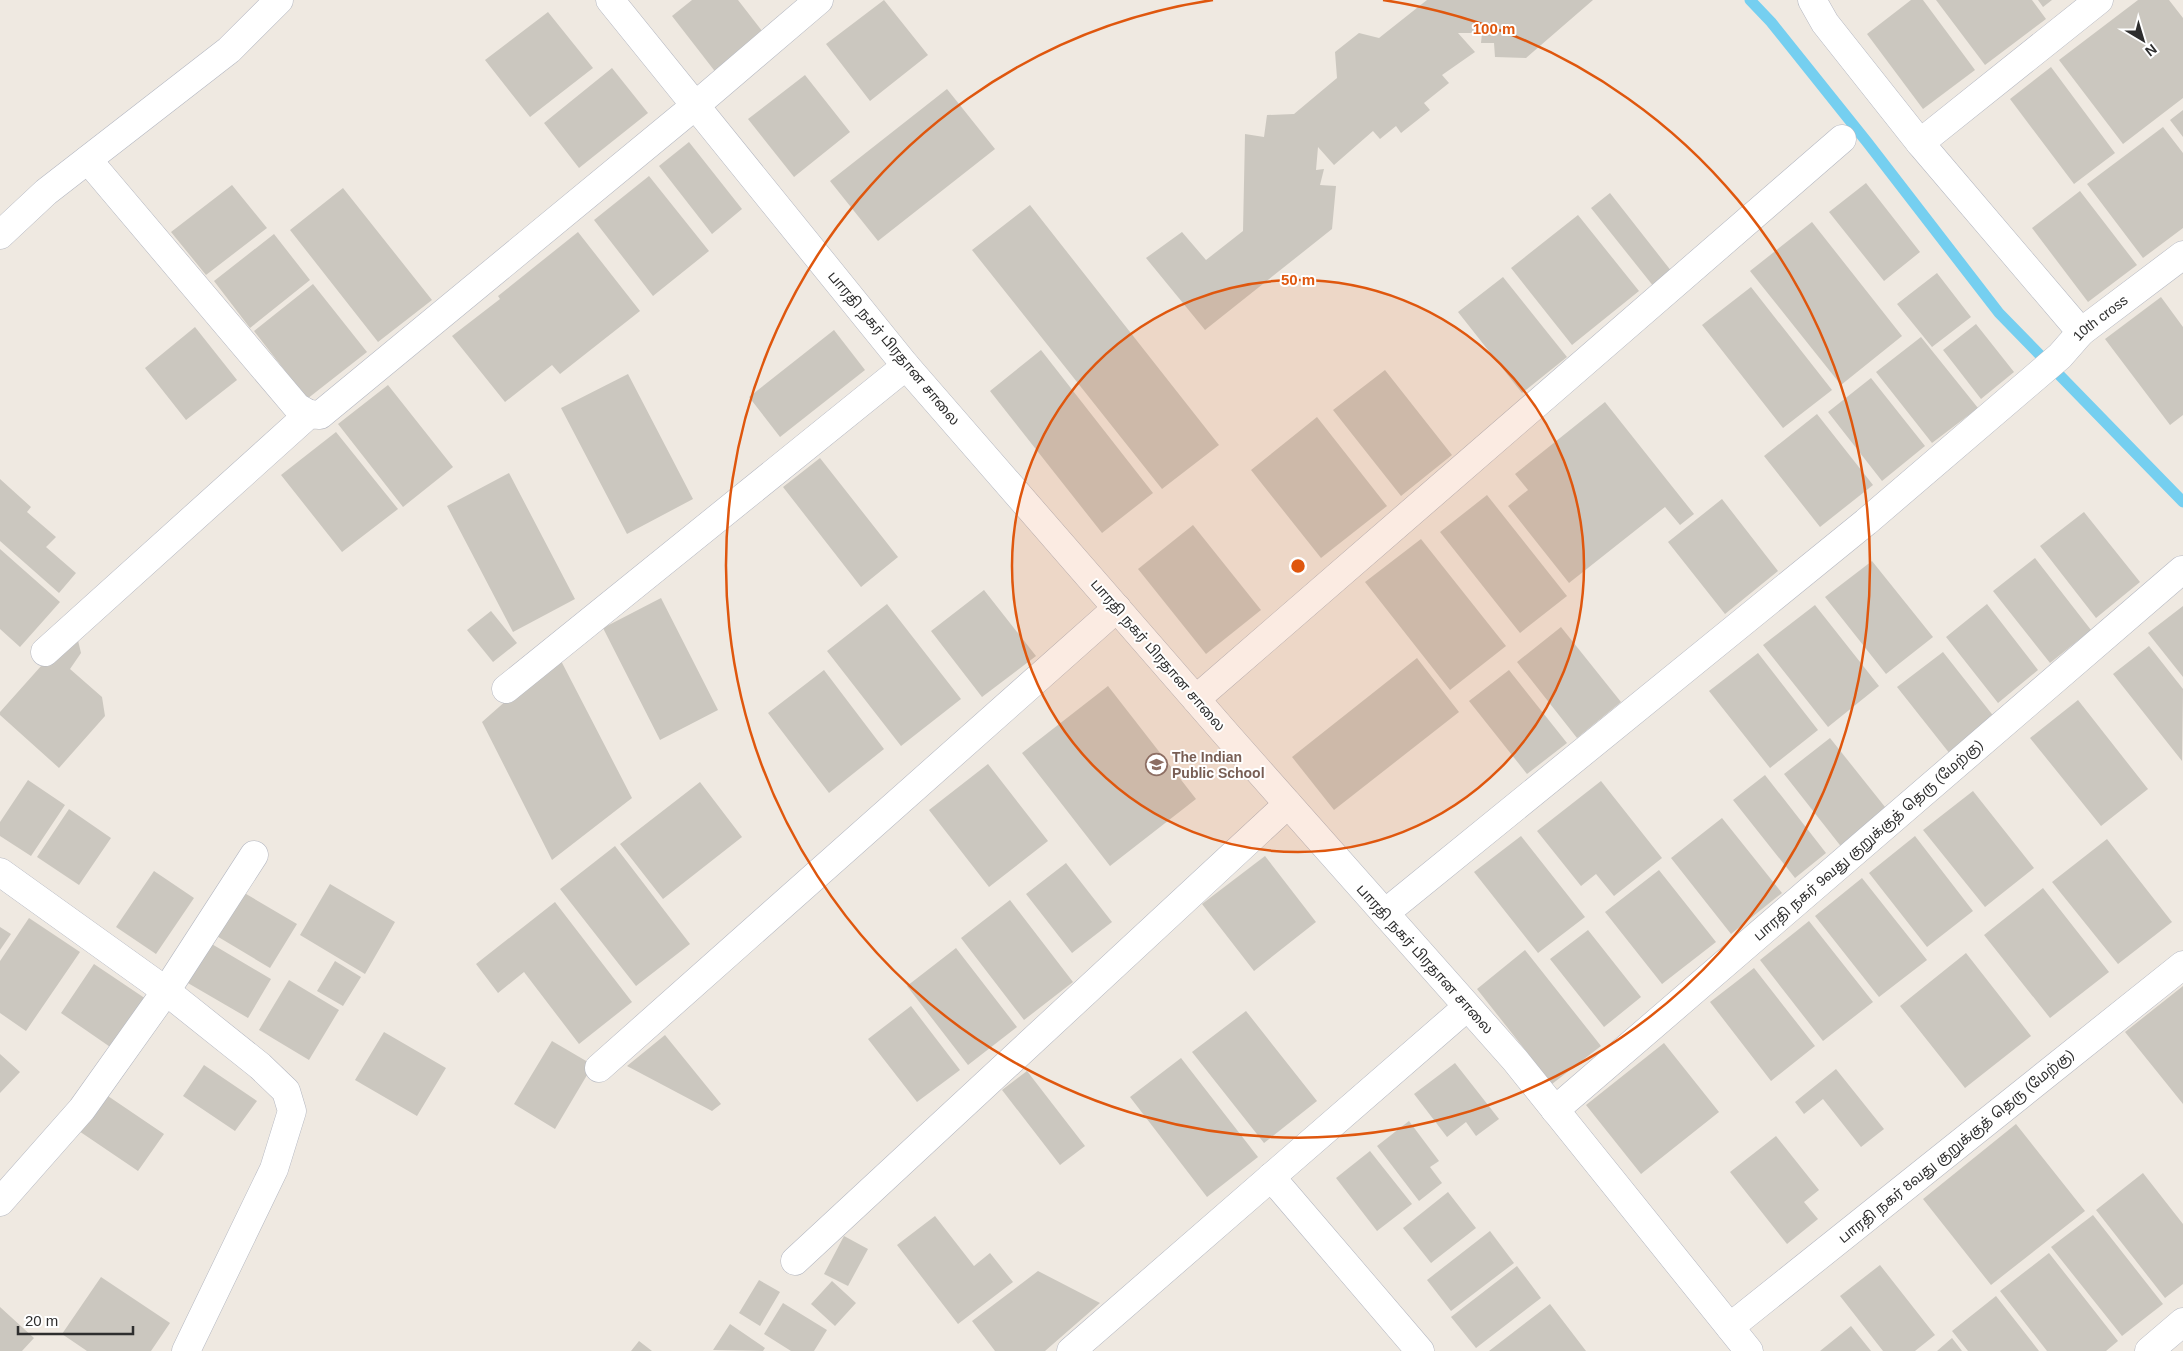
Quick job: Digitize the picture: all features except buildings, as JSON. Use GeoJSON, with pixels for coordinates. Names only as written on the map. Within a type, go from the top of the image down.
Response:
{"type":"FeatureCollection","features":[{"type":"Feature","properties":{"kind":"street"},"geometry":{"type":"LineString","coordinates":[[0,235],[46,192],[229,50],[279,0]]}},
{"type":"Feature","properties":{"kind":"street","name":"பாரதி நகர் பிரதான சாலை"},"geometry":{"type":"LineString","coordinates":[[610,0],[906,366],[1467,1007],[1555,1110],[1749,1351]]}},
{"type":"Feature","properties":{"kind":"street"},"geometry":{"type":"LineString","coordinates":[[88,160],[296,407],[309,414],[320,415],[696,105],[819,0]]}},
{"type":"Feature","properties":{"kind":"street"},"geometry":{"type":"LineString","coordinates":[[1812,0],[1825,23],[1920,143],[2081,332]]}},
{"type":"Feature","properties":{"kind":"street"},"geometry":{"type":"LineString","coordinates":[[1920,143],[2099,0]]}},
{"type":"Feature","properties":{"kind":"street"},"geometry":{"type":"LineString","coordinates":[[1196,699],[1842,139]]}},
{"type":"Feature","properties":{"kind":"street","name":"10th cross"},"geometry":{"type":"LineString","coordinates":[[1385,914],[1866,522],[2060,356],[2081,332],[2183,255]]}},
{"type":"Feature","properties":{"kind":"street"},"geometry":{"type":"LineString","coordinates":[[506,689],[906,366]]}},
{"type":"Feature","properties":{"kind":"street"},"geometry":{"type":"LineString","coordinates":[[45,652],[309,414]]}},
{"type":"Feature","properties":{"kind":"street","name":"பாரதி நகர் 9வது குறுக்குத் தெரு (மேற்கு)"},"geometry":{"type":"LineString","coordinates":[[1555,1110],[2182,570]]}},
{"type":"Feature","properties":{"kind":"street"},"geometry":{"type":"LineString","coordinates":[[599,1068],[1117,608]]}},
{"type":"Feature","properties":{"kind":"street"},"geometry":{"type":"LineString","coordinates":[[795,1261],[1288,804]]}},
{"type":"Feature","properties":{"kind":"street"},"geometry":{"type":"LineString","coordinates":[[0,1202],[82,1109],[166,991],[254,855]]}},
{"type":"Feature","properties":{"kind":"street"},"geometry":{"type":"LineString","coordinates":[[0,872],[166,991],[260,1066],[286,1091],[292,1111],[274,1169],[186,1351]]}},
{"type":"Feature","properties":{"kind":"street","name":"பாரதி நகர் 8வது குறுக்குத் தெரு (மேற்கு)"},"geometry":{"type":"LineString","coordinates":[[1730,1327],[2183,965]]}},
{"type":"Feature","properties":{"kind":"street"},"geometry":{"type":"LineString","coordinates":[[1071,1351],[1467,1007]]}},
{"type":"Feature","properties":{"kind":"street"},"geometry":{"type":"LineString","coordinates":[[1271,1177],[1420,1351]]}},
{"type":"Feature","properties":{"kind":"street"},"geometry":{"type":"LineString","coordinates":[[2149,1351],[2183,1322]]}},
{"type":"Feature","properties":{"kind":"waterway"},"geometry":{"type":"LineString","coordinates":[[1750,0],[1771,22],[1867,142],[1999,313],[2183,502]]}},
{"type":"Feature","properties":{"kind":"place","name":"The Indian Public School"},"geometry":{"type":"Point","coordinates":[1156,765]}}]}
